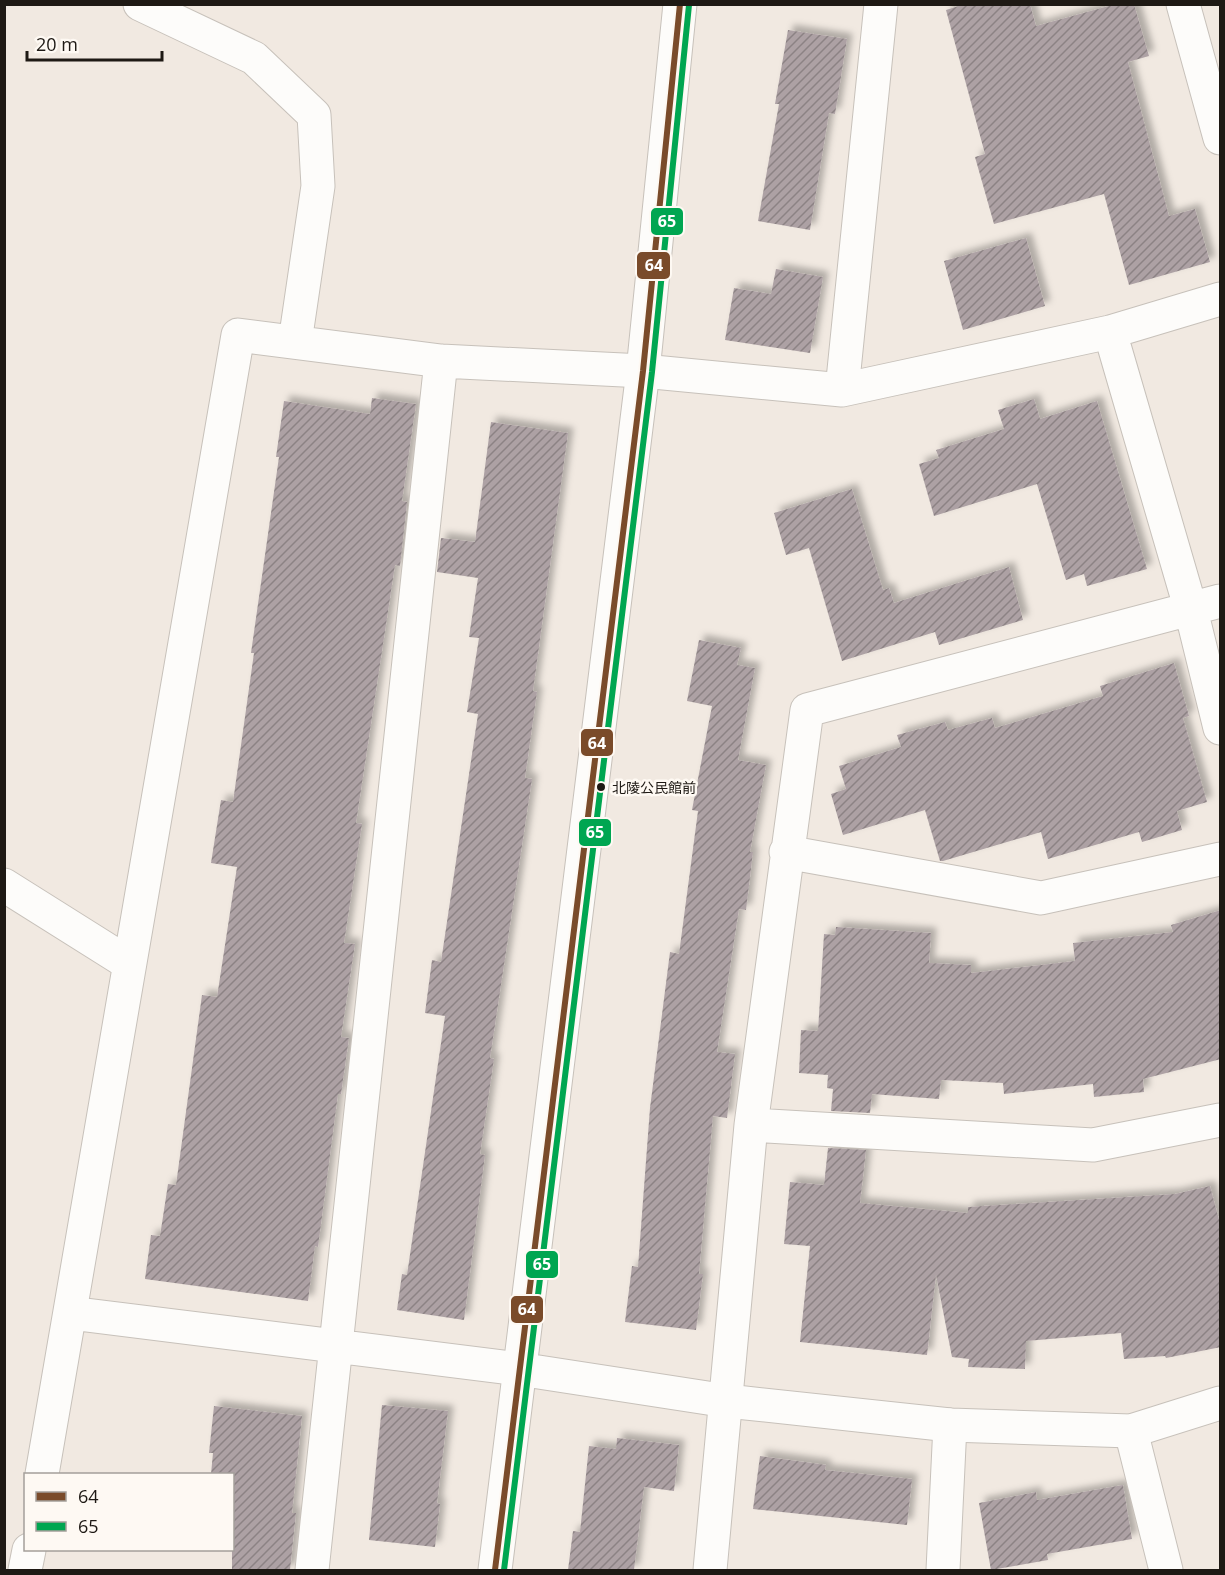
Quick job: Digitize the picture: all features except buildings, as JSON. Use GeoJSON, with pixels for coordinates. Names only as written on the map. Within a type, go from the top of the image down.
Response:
{"type":"FeatureCollection","features":[{"type":"Feature","properties":{"kind":"street"},"geometry":{"type":"LineString","coordinates":[[140,4],[254,58],[314,115],[318,186],[296,342]]}},
{"type":"Feature","properties":{"kind":"street"},"geometry":{"type":"LineString","coordinates":[[495,1570],[643,371],[680,4]]}},
{"type":"Feature","properties":{"kind":"street"},"geometry":{"type":"LineString","coordinates":[[842,390],[880,4]]}},
{"type":"Feature","properties":{"kind":"street"},"geometry":{"type":"LineString","coordinates":[[1184,4],[1221,138]]}},
{"type":"Feature","properties":{"kind":"street"},"geometry":{"type":"LineString","coordinates":[[42,1473],[128,963],[238,335],[441,361],[643,371],[842,390],[1110,332],[1221,299]]}},
{"type":"Feature","properties":{"kind":"street"},"geometry":{"type":"LineString","coordinates":[[1110,332],[1206,605],[1221,728]]}},
{"type":"Feature","properties":{"kind":"street"},"geometry":{"type":"LineString","coordinates":[[312,1570],[441,361]]}},
{"type":"Feature","properties":{"kind":"street"},"geometry":{"type":"LineString","coordinates":[[710,1570],[751,1125],[786,852],[807,710],[1206,605]]}},
{"type":"Feature","properties":{"kind":"street"},"geometry":{"type":"LineString","coordinates":[[786,852],[1041,898],[1221,859]]}},
{"type":"Feature","properties":{"kind":"street"},"geometry":{"type":"LineString","coordinates":[[4,885],[128,963]]}},
{"type":"Feature","properties":{"kind":"street"},"geometry":{"type":"LineString","coordinates":[[751,1125],[1093,1145],[1221,1120]]}},
{"type":"Feature","properties":{"kind":"street"},"geometry":{"type":"LineString","coordinates":[[70,1313],[519,1369],[727,1401],[950,1425],[1131,1431],[1221,1403]]}},
{"type":"Feature","properties":{"kind":"street"},"geometry":{"type":"LineString","coordinates":[[943,1570],[950,1425]]}},
{"type":"Feature","properties":{"kind":"street"},"geometry":{"type":"LineString","coordinates":[[1131,1431],[1166,1570]]}},
{"type":"Feature","properties":{"kind":"street"},"geometry":{"type":"LineString","coordinates":[[25,1570],[29,1551]]}},
{"type":"Feature","properties":{"kind":"transit line","name":"64"},"geometry":{"type":"LineString","coordinates":[[495,1570],[643,371],[680,4]]}},
{"type":"Feature","properties":{"kind":"transit line","name":"65"},"geometry":{"type":"LineString","coordinates":[[504,1570],[652,372],[689,5]]}},
{"type":"Feature","properties":{"kind":"place","name":"北陵公民館前"},"geometry":{"type":"Point","coordinates":[601,787]}}]}
